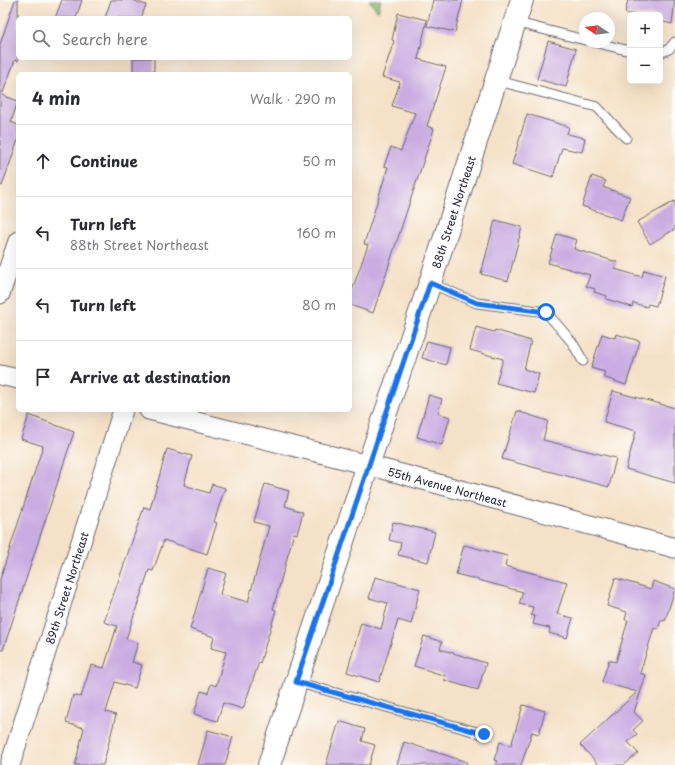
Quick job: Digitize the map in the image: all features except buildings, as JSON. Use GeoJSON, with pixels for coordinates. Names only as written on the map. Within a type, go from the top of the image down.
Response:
{"type":"FeatureCollection","features":[{"type":"Feature","properties":{"kind":"main road","name":"88th Street Northeast"},"geometry":{"type":"LineString","coordinates":[[269,765],[430,283],[522,0]]}},
{"type":"Feature","properties":{"kind":"street"},"geometry":{"type":"LineString","coordinates":[[0,294],[16,247]]}},
{"type":"Feature","properties":{"kind":"street"},"geometry":{"type":"LineString","coordinates":[[0,375],[16,379]]}},
{"type":"Feature","properties":{"kind":"street","name":"89th Street Northeast"},"geometry":{"type":"LineString","coordinates":[[10,765],[122,412]]}},
{"type":"Feature","properties":{"kind":"street","name":"55th Avenue Northeast"},"geometry":{"type":"LineString","coordinates":[[156,412],[368,465],[675,548]]}},
{"type":"Feature","properties":{"kind":"lane"},"geometry":{"type":"LineString","coordinates":[[514,22],[579,38]]}},
{"type":"Feature","properties":{"kind":"lane"},"geometry":{"type":"LineString","coordinates":[[663,52],[669,49],[675,42]]}},
{"type":"Feature","properties":{"kind":"lane"},"geometry":{"type":"LineString","coordinates":[[615,47],[627,50]]}},
{"type":"Feature","properties":{"kind":"lane"},"geometry":{"type":"LineString","coordinates":[[495,80],[597,108],[626,138]]}},
{"type":"Feature","properties":{"kind":"lane"},"geometry":{"type":"LineString","coordinates":[[430,283],[477,303],[546,312],[572,342],[583,361]]}},
{"type":"Feature","properties":{"kind":"lane"},"geometry":{"type":"LineString","coordinates":[[296,682],[484,734]]}},
{"type":"Feature","properties":{"kind":"green space"},"geometry":{"type":"Polygon","coordinates":[[[369,0],[381,0],[378,12],[369,0]]]}},
{"type":"Feature","properties":{"kind":"route"},"geometry":{"type":"LineString","coordinates":[[484,734],[296,682],[430,283],[477,303],[546,312]]}}]}
